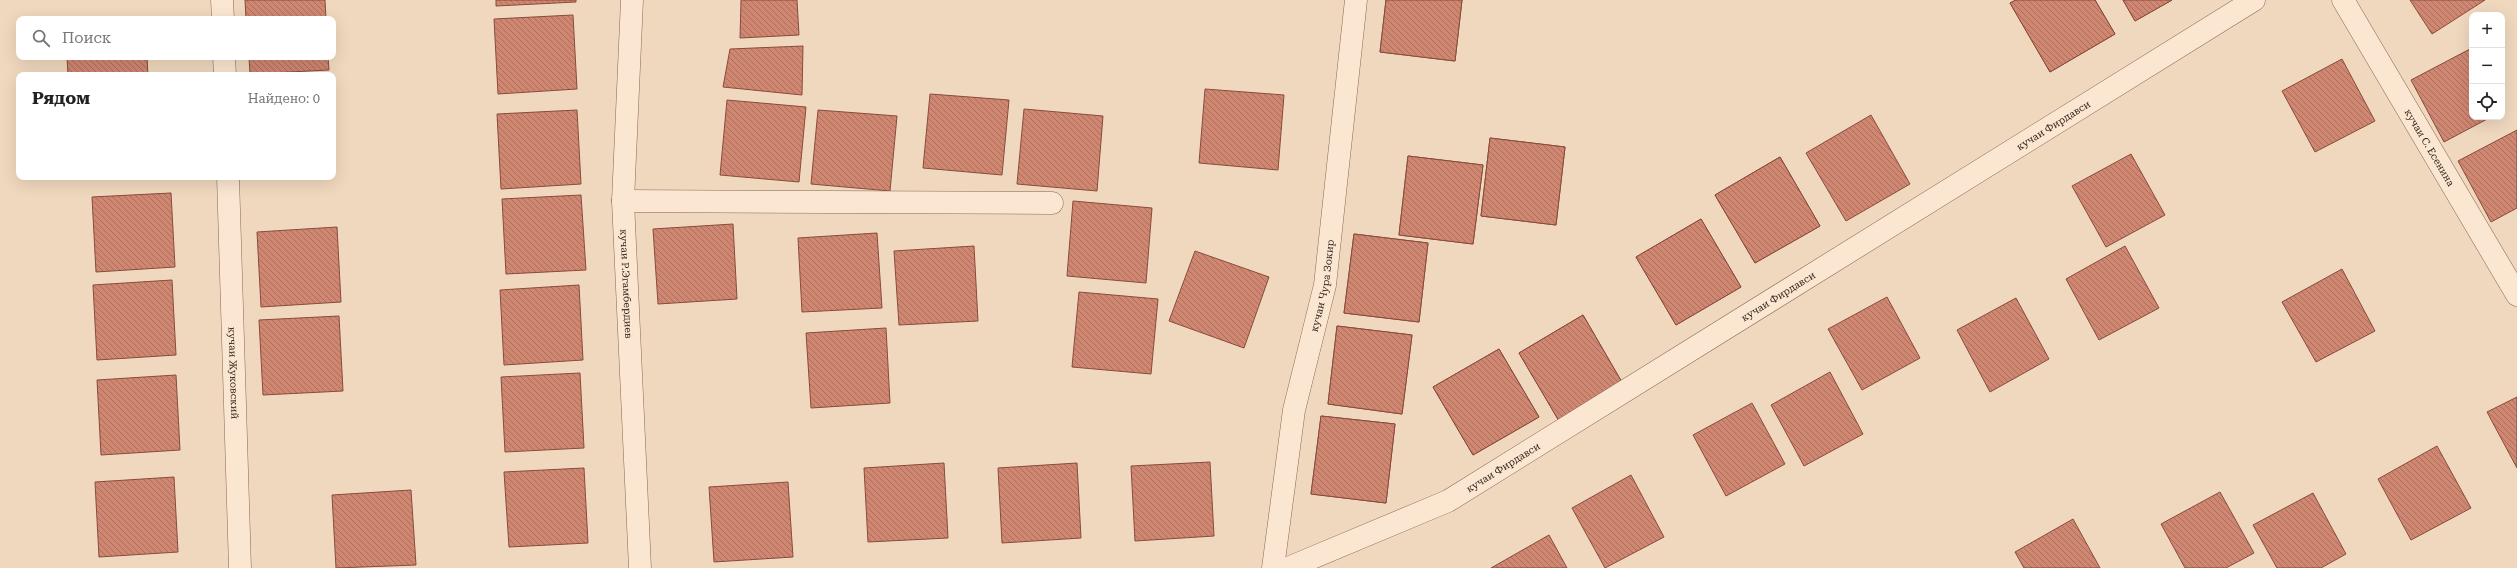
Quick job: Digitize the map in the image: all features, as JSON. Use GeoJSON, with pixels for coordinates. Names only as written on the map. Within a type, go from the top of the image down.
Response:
{"type":"FeatureCollection","features":[{"type":"Feature","properties":{"kind":"street"},"geometry":{"type":"LineString","coordinates":[[222,0],[223,16]]}},
{"type":"Feature","properties":{"kind":"street","name":"кучаи Р.Эгамбердиев"},"geometry":{"type":"LineString","coordinates":[[632,0],[623,201],[640,568]]}},
{"type":"Feature","properties":{"kind":"street","name":"кучаи Чура Зокир"},"geometry":{"type":"LineString","coordinates":[[1273,568],[1294,410],[1325,284],[1356,0]]}},
{"type":"Feature","properties":{"kind":"street","name":"кучаи Фирдавси"},"geometry":{"type":"LineString","coordinates":[[1288,568],[1448,501],[2254,0]]}},
{"type":"Feature","properties":{"kind":"street","name":"кучаи С. Есенина"},"geometry":{"type":"LineString","coordinates":[[2343,0],[2517,295]]}},
{"type":"Feature","properties":{"kind":"street"},"geometry":{"type":"LineString","coordinates":[[224,60],[225,72]]}},
{"type":"Feature","properties":{"kind":"street","name":"кучаи Жуковский"},"geometry":{"type":"LineString","coordinates":[[228,180],[240,568]]}},
{"type":"Feature","properties":{"kind":"street"},"geometry":{"type":"LineString","coordinates":[[623,201],[1052,203]]}},
{"type":"Feature","properties":{"kind":"building"},"geometry":{"type":"Polygon","coordinates":[[[245,0],[325,0],[326,16],[246,16],[245,0]]]}},
{"type":"Feature","properties":{"kind":"building"},"geometry":{"type":"Polygon","coordinates":[[[496,0],[576,0],[576,2],[496,6],[496,0]]]}},
{"type":"Feature","properties":{"kind":"building"},"geometry":{"type":"Polygon","coordinates":[[[741,0],[797,0],[799,35],[740,38],[741,0]]]}},
{"type":"Feature","properties":{"kind":"building"},"geometry":{"type":"Polygon","coordinates":[[[1386,0],[1462,0],[1455,61],[1380,52],[1386,0]]]}},
{"type":"Feature","properties":{"kind":"building"},"geometry":{"type":"Polygon","coordinates":[[[1386,0],[1462,0],[1455,61],[1380,52],[1386,0]]]}},
{"type":"Feature","properties":{"kind":"building"},"geometry":{"type":"Polygon","coordinates":[[[2016,0],[2095,0],[2115,34],[2050,72],[2010,3],[2016,0]]]}},
{"type":"Feature","properties":{"kind":"building"},"geometry":{"type":"Polygon","coordinates":[[[2016,0],[2095,0],[2115,34],[2050,72],[2010,3],[2016,0]]]}},
{"type":"Feature","properties":{"kind":"building"},"geometry":{"type":"Polygon","coordinates":[[[2123,0],[2172,0],[2135,21],[2123,0]]]}},
{"type":"Feature","properties":{"kind":"building"},"geometry":{"type":"Polygon","coordinates":[[[2123,0],[2172,0],[2135,21],[2123,0]]]}},
{"type":"Feature","properties":{"kind":"building"},"geometry":{"type":"Polygon","coordinates":[[[2410,0],[2485,0],[2432,34],[2410,0]]]}},
{"type":"Feature","properties":{"kind":"building"},"geometry":{"type":"Polygon","coordinates":[[[573,15],[577,89],[498,94],[494,19],[573,15]]]}},
{"type":"Feature","properties":{"kind":"building"},"geometry":{"type":"Polygon","coordinates":[[[803,46],[802,95],[723,87],[730,49],[803,46]]]}},
{"type":"Feature","properties":{"kind":"building"},"geometry":{"type":"Polygon","coordinates":[[[2469,50],[2469,120],[2485,120],[2444,142],[2411,80],[2469,50]]]}},
{"type":"Feature","properties":{"kind":"building"},"geometry":{"type":"Polygon","coordinates":[[[2342,59],[2375,121],[2315,152],[2282,91],[2342,59]]]}},
{"type":"Feature","properties":{"kind":"building"},"geometry":{"type":"Polygon","coordinates":[[[67,60],[147,60],[148,72],[68,72],[67,60]]]}},
{"type":"Feature","properties":{"kind":"building"},"geometry":{"type":"Polygon","coordinates":[[[249,60],[328,60],[329,70],[250,72],[249,60]]]}},
{"type":"Feature","properties":{"kind":"building"},"geometry":{"type":"Polygon","coordinates":[[[1205,89],[1284,95],[1278,170],[1199,163],[1205,89]]]}},
{"type":"Feature","properties":{"kind":"building"},"geometry":{"type":"Polygon","coordinates":[[[930,94],[1009,100],[1002,175],[923,168],[930,94]]]}},
{"type":"Feature","properties":{"kind":"building"},"geometry":{"type":"Polygon","coordinates":[[[727,100],[806,107],[799,182],[720,175],[727,100]]]}},
{"type":"Feature","properties":{"kind":"building"},"geometry":{"type":"Polygon","coordinates":[[[1024,109],[1103,116],[1097,191],[1017,184],[1024,109]]]}},
{"type":"Feature","properties":{"kind":"building"},"geometry":{"type":"Polygon","coordinates":[[[577,110],[581,184],[501,189],[497,114],[577,110]]]}},
{"type":"Feature","properties":{"kind":"building"},"geometry":{"type":"Polygon","coordinates":[[[818,110],[897,116],[890,191],[811,184],[818,110]]]}},
{"type":"Feature","properties":{"kind":"building"},"geometry":{"type":"Polygon","coordinates":[[[1871,115],[1910,184],[1846,221],[1806,153],[1871,115]]]}},
{"type":"Feature","properties":{"kind":"building"},"geometry":{"type":"Polygon","coordinates":[[[2517,130],[2517,208],[2491,222],[2458,161],[2517,130]]]}},
{"type":"Feature","properties":{"kind":"building"},"geometry":{"type":"Polygon","coordinates":[[[1490,138],[1565,147],[1556,225],[1481,216],[1490,138]]]}},
{"type":"Feature","properties":{"kind":"building"},"geometry":{"type":"Polygon","coordinates":[[[1490,138],[1565,147],[1556,225],[1481,216],[1490,138]]]}},
{"type":"Feature","properties":{"kind":"building"},"geometry":{"type":"Polygon","coordinates":[[[2131,154],[2165,215],[2106,247],[2072,186],[2131,154]]]}},
{"type":"Feature","properties":{"kind":"building"},"geometry":{"type":"Polygon","coordinates":[[[1408,156],[1483,165],[1473,244],[1399,235],[1408,156]]]}},
{"type":"Feature","properties":{"kind":"building"},"geometry":{"type":"Polygon","coordinates":[[[1408,156],[1483,165],[1473,244],[1399,235],[1408,156]]]}},
{"type":"Feature","properties":{"kind":"building"},"geometry":{"type":"Polygon","coordinates":[[[1780,157],[1820,226],[1755,263],[1715,195],[1780,157]]]}},
{"type":"Feature","properties":{"kind":"building"},"geometry":{"type":"Polygon","coordinates":[[[1780,157],[1820,226],[1755,263],[1715,195],[1780,157]]]}},
{"type":"Feature","properties":{"kind":"building"},"geometry":{"type":"Polygon","coordinates":[[[171,193],[175,267],[96,272],[92,197],[171,193]]]}},
{"type":"Feature","properties":{"kind":"building"},"geometry":{"type":"Polygon","coordinates":[[[581,195],[586,270],[506,274],[502,199],[581,195]]]}},
{"type":"Feature","properties":{"kind":"building"},"geometry":{"type":"Polygon","coordinates":[[[1073,201],[1152,208],[1146,283],[1067,276],[1073,201]]]}},
{"type":"Feature","properties":{"kind":"building"},"geometry":{"type":"Polygon","coordinates":[[[1701,219],[1741,287],[1676,325],[1636,257],[1701,219]]]}},
{"type":"Feature","properties":{"kind":"building"},"geometry":{"type":"Polygon","coordinates":[[[1701,219],[1741,287],[1676,325],[1636,257],[1701,219]]]}},
{"type":"Feature","properties":{"kind":"building"},"geometry":{"type":"Polygon","coordinates":[[[733,224],[737,299],[658,304],[653,229],[733,224]]]}},
{"type":"Feature","properties":{"kind":"building"},"geometry":{"type":"Polygon","coordinates":[[[337,227],[341,302],[261,307],[257,232],[337,227]]]}},
{"type":"Feature","properties":{"kind":"building"},"geometry":{"type":"Polygon","coordinates":[[[877,233],[882,308],[802,312],[798,238],[877,233]]]}},
{"type":"Feature","properties":{"kind":"building"},"geometry":{"type":"Polygon","coordinates":[[[1354,234],[1428,243],[1419,322],[1344,313],[1354,234]]]}},
{"type":"Feature","properties":{"kind":"building"},"geometry":{"type":"Polygon","coordinates":[[[1354,234],[1428,243],[1419,322],[1344,313],[1354,234]]]}},
{"type":"Feature","properties":{"kind":"building"},"geometry":{"type":"Polygon","coordinates":[[[974,246],[978,321],[899,325],[894,251],[974,246]]]}},
{"type":"Feature","properties":{"kind":"building"},"geometry":{"type":"Polygon","coordinates":[[[2125,246],[2159,308],[2099,340],[2066,279],[2125,246]]]}},
{"type":"Feature","properties":{"kind":"building"},"geometry":{"type":"Polygon","coordinates":[[[1195,251],[1269,277],[1244,348],[1169,321],[1195,251]]]}},
{"type":"Feature","properties":{"kind":"building"},"geometry":{"type":"Polygon","coordinates":[[[2342,269],[2375,331],[2316,362],[2282,302],[2342,269]]]}},
{"type":"Feature","properties":{"kind":"building"},"geometry":{"type":"Polygon","coordinates":[[[172,280],[176,355],[97,360],[93,285],[172,280]]]}},
{"type":"Feature","properties":{"kind":"building"},"geometry":{"type":"Polygon","coordinates":[[[579,285],[583,360],[504,365],[500,290],[579,285]]]}},
{"type":"Feature","properties":{"kind":"building"},"geometry":{"type":"Polygon","coordinates":[[[1079,292],[1158,299],[1151,374],[1072,367],[1079,292]]]}},
{"type":"Feature","properties":{"kind":"building"},"geometry":{"type":"Polygon","coordinates":[[[1887,297],[1920,358],[1862,390],[1828,329],[1887,297]]]}},
{"type":"Feature","properties":{"kind":"building"},"geometry":{"type":"Polygon","coordinates":[[[2016,298],[2049,359],[1990,392],[1957,330],[2016,298]]]}},
{"type":"Feature","properties":{"kind":"building"},"geometry":{"type":"Polygon","coordinates":[[[1583,315],[1623,384],[1559,421],[1519,353],[1583,315]]]}},
{"type":"Feature","properties":{"kind":"building"},"geometry":{"type":"Polygon","coordinates":[[[1583,315],[1623,384],[1559,421],[1519,353],[1583,315]]]}},
{"type":"Feature","properties":{"kind":"building"},"geometry":{"type":"Polygon","coordinates":[[[339,316],[343,391],[263,395],[259,320],[339,316]]]}},
{"type":"Feature","properties":{"kind":"building"},"geometry":{"type":"Polygon","coordinates":[[[1337,326],[1412,335],[1402,414],[1328,404],[1337,326]]]}},
{"type":"Feature","properties":{"kind":"building"},"geometry":{"type":"Polygon","coordinates":[[[1337,326],[1412,335],[1402,414],[1328,404],[1337,326]]]}},
{"type":"Feature","properties":{"kind":"building"},"geometry":{"type":"Polygon","coordinates":[[[886,328],[890,403],[811,408],[806,333],[886,328]]]}},
{"type":"Feature","properties":{"kind":"building"},"geometry":{"type":"Polygon","coordinates":[[[1499,349],[1539,417],[1473,455],[1433,387],[1499,349]]]}},
{"type":"Feature","properties":{"kind":"building"},"geometry":{"type":"Polygon","coordinates":[[[1499,349],[1539,417],[1473,455],[1433,387],[1499,349]]]}},
{"type":"Feature","properties":{"kind":"building"},"geometry":{"type":"Polygon","coordinates":[[[1830,372],[1863,434],[1804,466],[1771,405],[1830,372]]]}},
{"type":"Feature","properties":{"kind":"building"},"geometry":{"type":"Polygon","coordinates":[[[580,373],[584,448],[505,452],[501,377],[580,373]]]}},
{"type":"Feature","properties":{"kind":"building"},"geometry":{"type":"Polygon","coordinates":[[[176,375],[180,450],[101,455],[97,380],[176,375]]]}},
{"type":"Feature","properties":{"kind":"building"},"geometry":{"type":"Polygon","coordinates":[[[2517,397],[2517,468],[2487,412],[2517,397]]]}},
{"type":"Feature","properties":{"kind":"building"},"geometry":{"type":"Polygon","coordinates":[[[1752,403],[1785,464],[1726,496],[1693,435],[1752,403]]]}},
{"type":"Feature","properties":{"kind":"building"},"geometry":{"type":"Polygon","coordinates":[[[1321,416],[1395,424],[1386,503],[1311,494],[1321,416]]]}},
{"type":"Feature","properties":{"kind":"building"},"geometry":{"type":"Polygon","coordinates":[[[1321,416],[1395,424],[1386,503],[1311,494],[1321,416]]]}},
{"type":"Feature","properties":{"kind":"building"},"geometry":{"type":"Polygon","coordinates":[[[2437,446],[2471,508],[2411,540],[2378,479],[2437,446]]]}},
{"type":"Feature","properties":{"kind":"building"},"geometry":{"type":"Polygon","coordinates":[[[1210,462],[1214,536],[1135,541],[1131,466],[1210,462]]]}},
{"type":"Feature","properties":{"kind":"building"},"geometry":{"type":"Polygon","coordinates":[[[944,463],[948,538],[868,542],[864,468],[944,463]]]}},
{"type":"Feature","properties":{"kind":"building"},"geometry":{"type":"Polygon","coordinates":[[[1077,463],[1081,538],[1002,543],[998,468],[1077,463]]]}},
{"type":"Feature","properties":{"kind":"building"},"geometry":{"type":"Polygon","coordinates":[[[584,468],[588,543],[509,547],[504,472],[584,468]]]}},
{"type":"Feature","properties":{"kind":"building"},"geometry":{"type":"Polygon","coordinates":[[[1631,475],[1664,537],[1605,568],[1572,508],[1631,475]]]}},
{"type":"Feature","properties":{"kind":"building"},"geometry":{"type":"Polygon","coordinates":[[[174,477],[178,552],[99,557],[95,482],[174,477]]]}},
{"type":"Feature","properties":{"kind":"building"},"geometry":{"type":"Polygon","coordinates":[[[788,482],[793,557],[714,562],[709,487],[788,482]]]}},
{"type":"Feature","properties":{"kind":"building"},"geometry":{"type":"Polygon","coordinates":[[[411,490],[416,565],[336,568],[332,495],[411,490]]]}},
{"type":"Feature","properties":{"kind":"building"},"geometry":{"type":"Polygon","coordinates":[[[2220,492],[2254,553],[2226,568],[2185,568],[2161,524],[2220,492]]]}},
{"type":"Feature","properties":{"kind":"building"},"geometry":{"type":"Polygon","coordinates":[[[2313,493],[2346,554],[2321,568],[2277,568],[2253,525],[2313,493]]]}},
{"type":"Feature","properties":{"kind":"building"},"geometry":{"type":"Polygon","coordinates":[[[2073,519],[2100,568],[2024,568],[2015,552],[2073,519]]]}},
{"type":"Feature","properties":{"kind":"building"},"geometry":{"type":"Polygon","coordinates":[[[1549,535],[1567,568],[1491,568],[1549,535]]]}}]}
